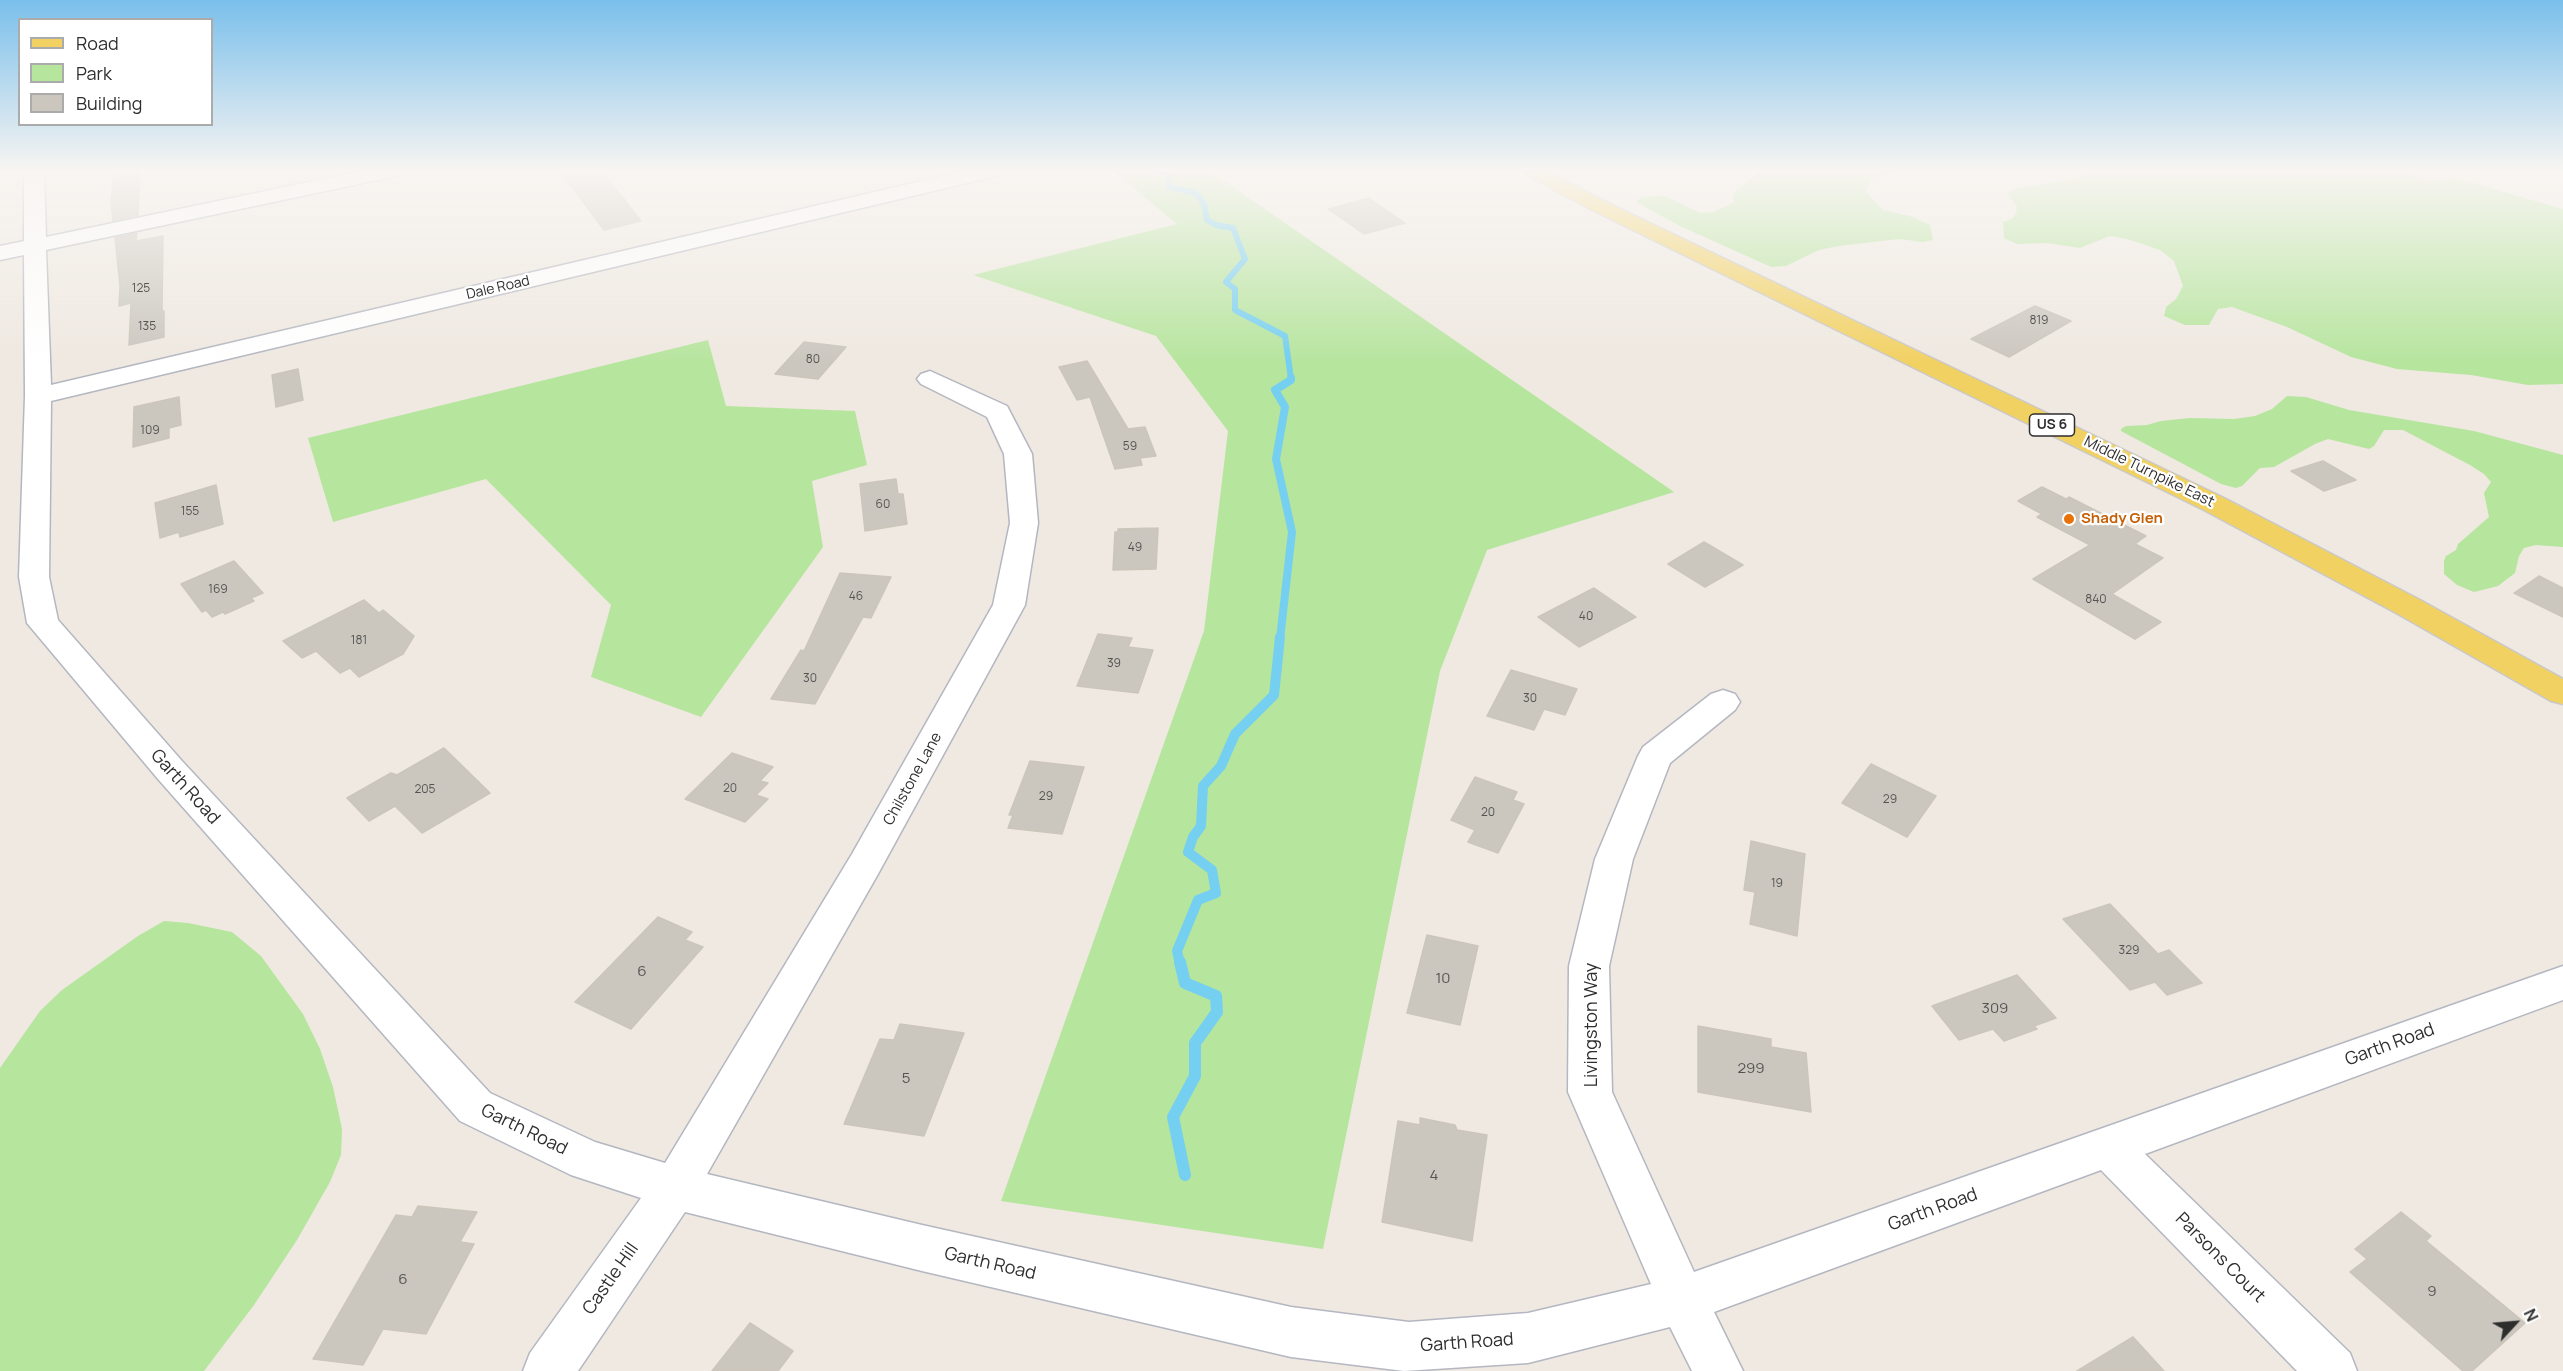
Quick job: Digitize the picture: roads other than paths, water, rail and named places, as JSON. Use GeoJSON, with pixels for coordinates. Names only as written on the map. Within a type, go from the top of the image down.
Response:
{"type":"FeatureCollection","features":[{"type":"Feature","properties":{"kind":"main road","name":"Middle Turnpike East"},"geometry":{"type":"LineString","coordinates":[[1657,235],[2214,504],[2409,607],[2563,693]]}},
{"type":"Feature","properties":{"kind":"street","name":"Garth Road"},"geometry":{"type":"LineString","coordinates":[[20,235],[17,250],[38,396],[34,577],[43,624],[170,770],[475,1107],[587,1160],[675,1188],[922,1248],[1291,1332],[1409,1347],[1528,1338],[1682,1300],[2563,983]]}},
{"type":"Feature","properties":{"kind":"street"},"geometry":{"type":"LineString","coordinates":[[17,250],[88,235]]}},
{"type":"Feature","properties":{"kind":"street","name":"Dale Road"},"geometry":{"type":"LineString","coordinates":[[38,396],[721,235]]}},
{"type":"Feature","properties":{"kind":"street","name":"Chilstone Lane"},"geometry":{"type":"LineString","coordinates":[[675,1188],[859,874],[1009,605],[1024,523],[1018,454],[998,412],[930,379]]}},
{"type":"Feature","properties":{"kind":"street","name":"Livingston Way"},"geometry":{"type":"LineString","coordinates":[[1718,1371],[1682,1300],[1590,1092],[1589,966],[1614,859],[1655,756],[1723,702]]}},
{"type":"Feature","properties":{"kind":"street","name":"Parsons Court"},"geometry":{"type":"LineString","coordinates":[[2107,1146],[2332,1371]]}},
{"type":"Feature","properties":{"kind":"street","name":"Castle Hill"},"geometry":{"type":"LineString","coordinates":[[548,1371],[675,1188]]}},
{"type":"Feature","properties":{"kind":"waterway"},"geometry":{"type":"LineString","coordinates":[[1236,235],[1245,259],[1226,282],[1235,289],[1235,310],[1285,336],[1291,379]]}},
{"type":"Feature","properties":{"kind":"waterway"},"geometry":{"type":"LineString","coordinates":[[1280,639],[1292,532],[1276,459],[1285,407],[1275,390],[1291,379]]}},
{"type":"Feature","properties":{"kind":"waterway"},"geometry":{"type":"LineString","coordinates":[[1180,964],[1177,951],[1198,900],[1216,893],[1212,870],[1188,852],[1193,837],[1201,826],[1203,786],[1221,766],[1235,734],[1274,695],[1280,637]]}},
{"type":"Feature","properties":{"kind":"waterway"},"geometry":{"type":"LineString","coordinates":[[1180,962],[1185,983],[1216,996],[1217,1012],[1195,1043],[1195,1076],[1173,1117],[1185,1175]]}},
{"type":"Feature","properties":{"kind":"place","name":"Shady Glen"},"geometry":{"type":"Point","coordinates":[2069,519]}}]}
